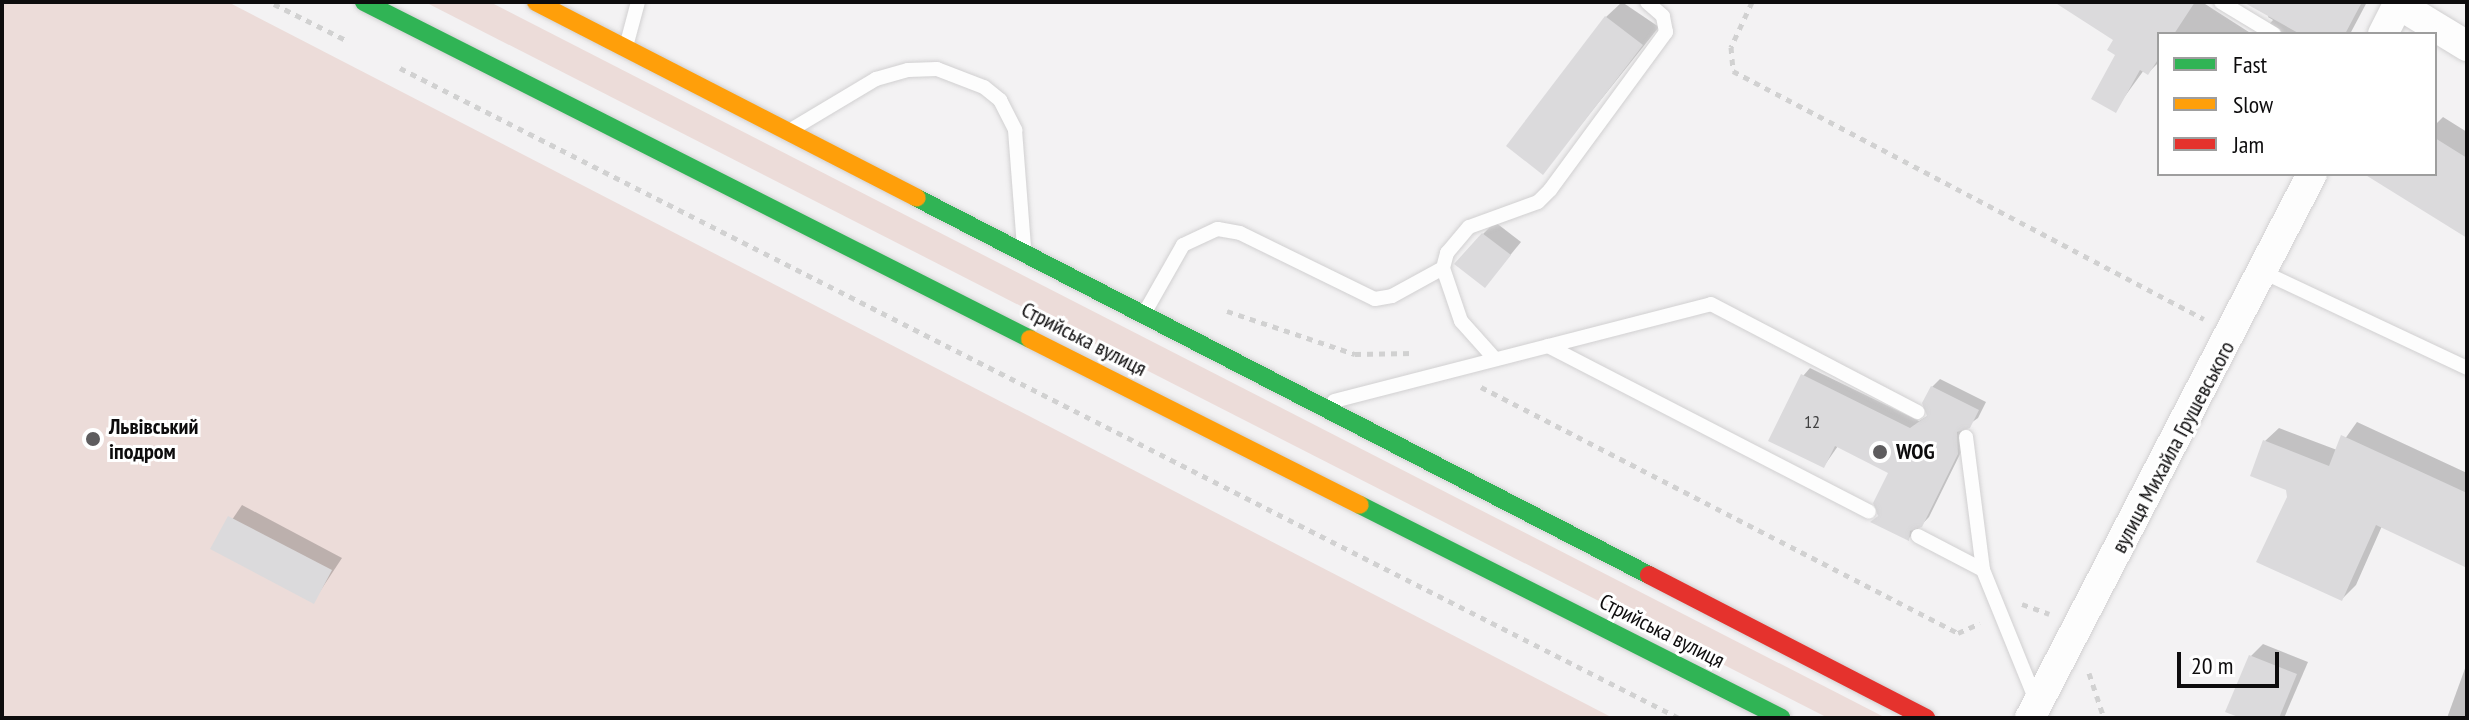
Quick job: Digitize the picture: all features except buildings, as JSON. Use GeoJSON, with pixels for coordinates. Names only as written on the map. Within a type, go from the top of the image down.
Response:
{"type":"FeatureCollection","features":[{"type":"Feature","properties":{"kind":"main road","name":"Стрийська вулиця"},"geometry":{"type":"LineString","coordinates":[[364,2],[1781,718]]}},
{"type":"Feature","properties":{"kind":"main road","name":"Стрийська вулиця"},"geometry":{"type":"LineString","coordinates":[[536,2],[1322,403],[1926,718]]}},
{"type":"Feature","properties":{"kind":"street"},"geometry":{"type":"LineString","coordinates":[[2384,32],[2398,3],[2467,46]]}},
{"type":"Feature","properties":{"kind":"street","name":"вулиця Михайла Грушевського"},"geometry":{"type":"LineString","coordinates":[[2033,711],[2233,334],[2311,176]]}},
{"type":"Feature","properties":{"kind":"lane"},"geometry":{"type":"LineString","coordinates":[[626,47],[638,2]]}},
{"type":"Feature","properties":{"kind":"lane"},"geometry":{"type":"LineString","coordinates":[[1495,359],[1461,321],[1443,268],[1447,253],[1469,227],[1538,202],[1550,190],[1666,32],[1663,16],[1647,2]]}},
{"type":"Feature","properties":{"kind":"lane"},"geometry":{"type":"LineString","coordinates":[[2221,2],[2271,32]]}},
{"type":"Feature","properties":{"kind":"lane"},"geometry":{"type":"LineString","coordinates":[[789,130],[876,79],[908,70],[937,69],[973,81],[1011,116],[1025,251]]}},
{"type":"Feature","properties":{"kind":"lane"},"geometry":{"type":"LineString","coordinates":[[1145,312],[1183,245],[1218,229],[1240,233],[1375,299],[1392,296],[1443,268]]}},
{"type":"Feature","properties":{"kind":"lane"},"geometry":{"type":"LineString","coordinates":[[2263,272],[2467,368]]}},
{"type":"Feature","properties":{"kind":"lane"},"geometry":{"type":"LineString","coordinates":[[1322,403],[1711,304],[1918,412]]}},
{"type":"Feature","properties":{"kind":"lane"},"geometry":{"type":"LineString","coordinates":[[1548,346],[1869,512]]}},
{"type":"Feature","properties":{"kind":"lane"},"geometry":{"type":"LineString","coordinates":[[1966,437],[1983,570],[2033,711]]}},
{"type":"Feature","properties":{"kind":"lane"},"geometry":{"type":"LineString","coordinates":[[1918,536],[1983,570]]}},
{"type":"Feature","properties":{"kind":"path"},"geometry":{"type":"LineString","coordinates":[[1752,2],[1731,47],[1733,71],[2233,334]]}},
{"type":"Feature","properties":{"kind":"path"},"geometry":{"type":"LineString","coordinates":[[274,4],[360,47]]}},
{"type":"Feature","properties":{"kind":"path"},"geometry":{"type":"LineString","coordinates":[[388,61],[1679,718]]}},
{"type":"Feature","properties":{"kind":"shaded area"},"geometry":{"type":"Polygon","coordinates":[[[2,2],[228,2],[1613,718],[2,718],[2,2]]]}},
{"type":"Feature","properties":{"kind":"shaded area"},"geometry":{"type":"Polygon","coordinates":[[[425,2],[490,2],[1886,718],[1828,718],[425,2]]]}},
{"type":"Feature","properties":{"kind":"traffic: fast"},"geometry":{"type":"LineString","coordinates":[[364,2],[1030,339]]}},
{"type":"Feature","properties":{"kind":"traffic: fast"},"geometry":{"type":"LineString","coordinates":[[917,198],[1649,575]]}},
{"type":"Feature","properties":{"kind":"traffic: fast"},"geometry":{"type":"LineString","coordinates":[[1360,505],[1781,718]]}},
{"type":"Feature","properties":{"kind":"traffic: slow"},"geometry":{"type":"LineString","coordinates":[[536,2],[917,198]]}},
{"type":"Feature","properties":{"kind":"traffic: slow"},"geometry":{"type":"LineString","coordinates":[[1030,339],[1360,505]]}},
{"type":"Feature","properties":{"kind":"traffic: jam"},"geometry":{"type":"LineString","coordinates":[[1649,575],[1926,718]]}},
{"type":"Feature","properties":{"kind":"place","name":"Львівський іподром"},"geometry":{"type":"Point","coordinates":[93,439]}},
{"type":"Feature","properties":{"kind":"place","name":"WOG"},"geometry":{"type":"Point","coordinates":[1880,452]}}]}
